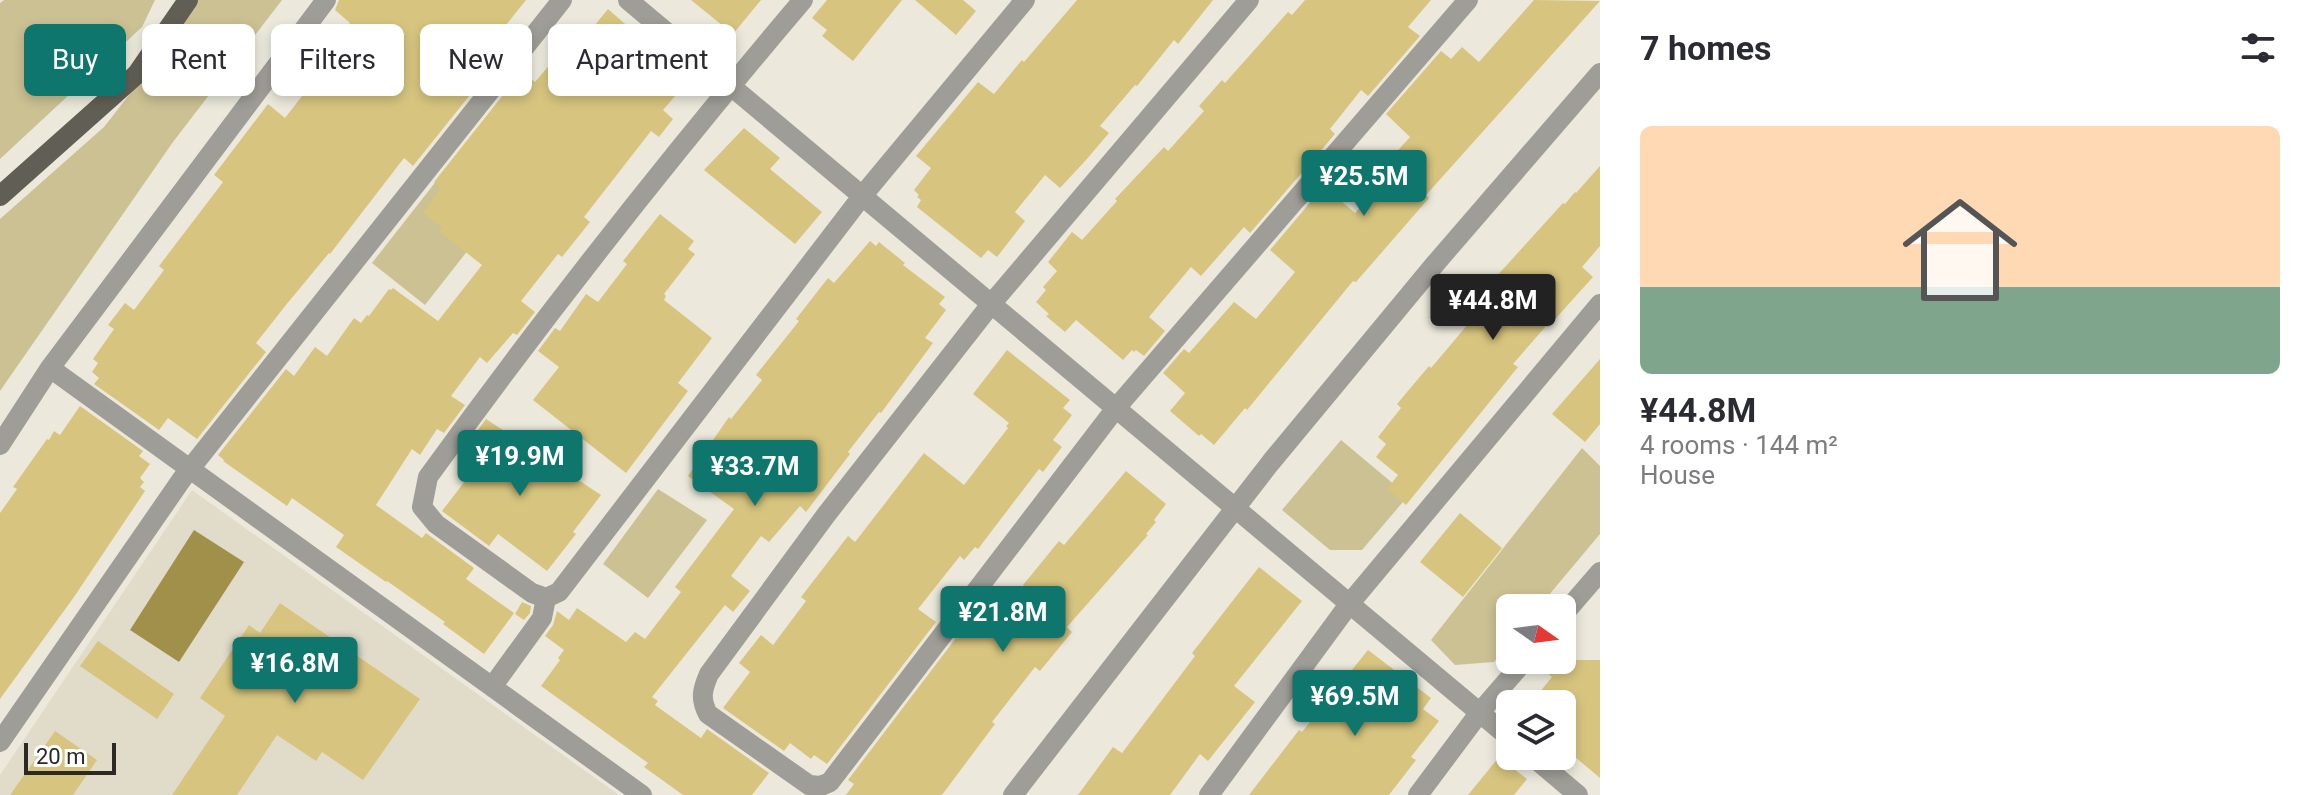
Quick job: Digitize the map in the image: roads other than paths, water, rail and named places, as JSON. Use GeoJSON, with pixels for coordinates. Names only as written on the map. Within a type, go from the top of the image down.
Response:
{"type":"FeatureCollection","features":[{"type":"Feature","properties":{"kind":"main road"},"geometry":{"type":"LineString","coordinates":[[0,196],[137,74],[188,0]]}},
{"type":"Feature","properties":{"kind":"street"},"geometry":{"type":"LineString","coordinates":[[0,445],[50,368],[326,0]]}},
{"type":"Feature","properties":{"kind":"street"},"geometry":{"type":"LineString","coordinates":[[0,742],[189,470],[562,0]]}},
{"type":"Feature","properties":{"kind":"street"},"geometry":{"type":"LineString","coordinates":[[628,0],[657,24]]}},
{"type":"Feature","properties":{"kind":"street"},"geometry":{"type":"LineString","coordinates":[[736,79],[803,0]]}},
{"type":"Feature","properties":{"kind":"street"},"geometry":{"type":"LineString","coordinates":[[722,96],[578,275],[428,477],[422,507],[436,524],[532,593],[546,598],[559,592],[863,195],[1025,0]]}},
{"type":"Feature","properties":{"kind":"street"},"geometry":{"type":"LineString","coordinates":[[1249,0],[992,303],[826,515],[709,674],[701,701],[708,714],[806,790],[830,782],[1116,408],[1465,1]]}},
{"type":"Feature","properties":{"kind":"street"},"geometry":{"type":"LineString","coordinates":[[1013,795],[1235,507],[1426,276],[1600,73]]}},
{"type":"Feature","properties":{"kind":"street"},"geometry":{"type":"LineString","coordinates":[[736,89],[1496,726]]}},
{"type":"Feature","properties":{"kind":"street"},"geometry":{"type":"LineString","coordinates":[[1209,795],[1350,603],[1600,304]]}},
{"type":"Feature","properties":{"kind":"street"},"geometry":{"type":"LineString","coordinates":[[50,368],[642,795]]}},
{"type":"Feature","properties":{"kind":"street"},"geometry":{"type":"LineString","coordinates":[[1576,600],[1600,572]]}},
{"type":"Feature","properties":{"kind":"street"},"geometry":{"type":"LineString","coordinates":[[492,687],[542,618],[546,598]]}},
{"type":"Feature","properties":{"kind":"street"},"geometry":{"type":"LineString","coordinates":[[1418,795],[1480,712],[1513,674]]}},
{"type":"Feature","properties":{"kind":"street"},"geometry":{"type":"LineString","coordinates":[[1549,770],[1578,795]]}}]}
